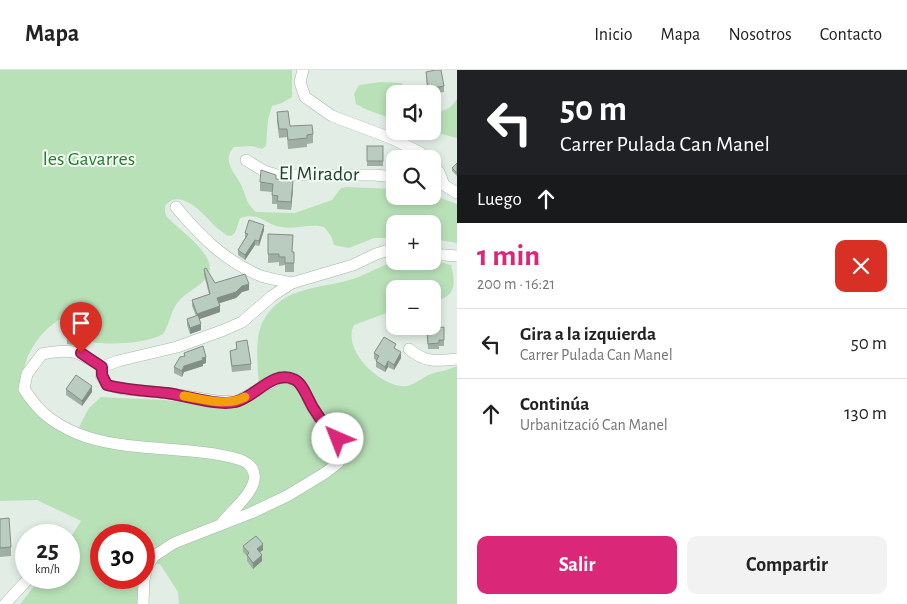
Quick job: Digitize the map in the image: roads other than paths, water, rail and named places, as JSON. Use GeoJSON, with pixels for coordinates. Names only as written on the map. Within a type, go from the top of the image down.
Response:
{"type":"FeatureCollection","features":[{"type":"Feature","properties":{"kind":"street"},"geometry":{"type":"LineString","coordinates":[[303,70],[300,82],[305,97],[332,116],[415,150]]}},
{"type":"Feature","properties":{"kind":"street","name":"El Mirador"},"geometry":{"type":"LineString","coordinates":[[246,160],[264,171],[277,175],[386,176]]}},
{"type":"Feature","properties":{"kind":"street"},"geometry":{"type":"LineString","coordinates":[[441,185],[457,193]]}},
{"type":"Feature","properties":{"kind":"street"},"geometry":{"type":"LineString","coordinates":[[176,207],[212,246],[239,265],[262,276],[292,283]]}},
{"type":"Feature","properties":{"kind":"street"},"geometry":{"type":"LineString","coordinates":[[102,367],[177,347],[224,330],[242,322],[272,296],[292,283],[353,265],[386,251]]}},
{"type":"Feature","properties":{"kind":"street"},"geometry":{"type":"LineString","coordinates":[[441,255],[457,256]]}},
{"type":"Feature","properties":{"kind":"street"},"geometry":{"type":"LineString","coordinates":[[409,349],[418,357],[435,361],[457,359]]}},
{"type":"Feature","properties":{"kind":"street"},"geometry":{"type":"LineString","coordinates":[[102,367],[81,353],[63,350],[42,354],[27,374],[24,389],[35,407],[55,422],[77,433],[105,441],[179,449],[240,459],[249,465],[254,474],[254,485],[222,523]]}},
{"type":"Feature","properties":{"kind":"street"},"geometry":{"type":"LineString","coordinates":[[102,367],[102,375],[107,385],[123,389],[167,393],[216,401],[236,402],[281,377],[294,379],[303,388],[321,421],[338,439],[342,452],[338,463],[287,496],[251,513],[174,543],[154,556],[147,567],[144,580],[143,604]]}},
{"type":"Feature","properties":{"kind":"street"},"geometry":{"type":"LineString","coordinates":[[5,604],[19,589]]}},
{"type":"Feature","properties":{"kind":"park label","name":"les Gavarres"},"geometry":{"type":"Point","coordinates":[89,159]}}]}
